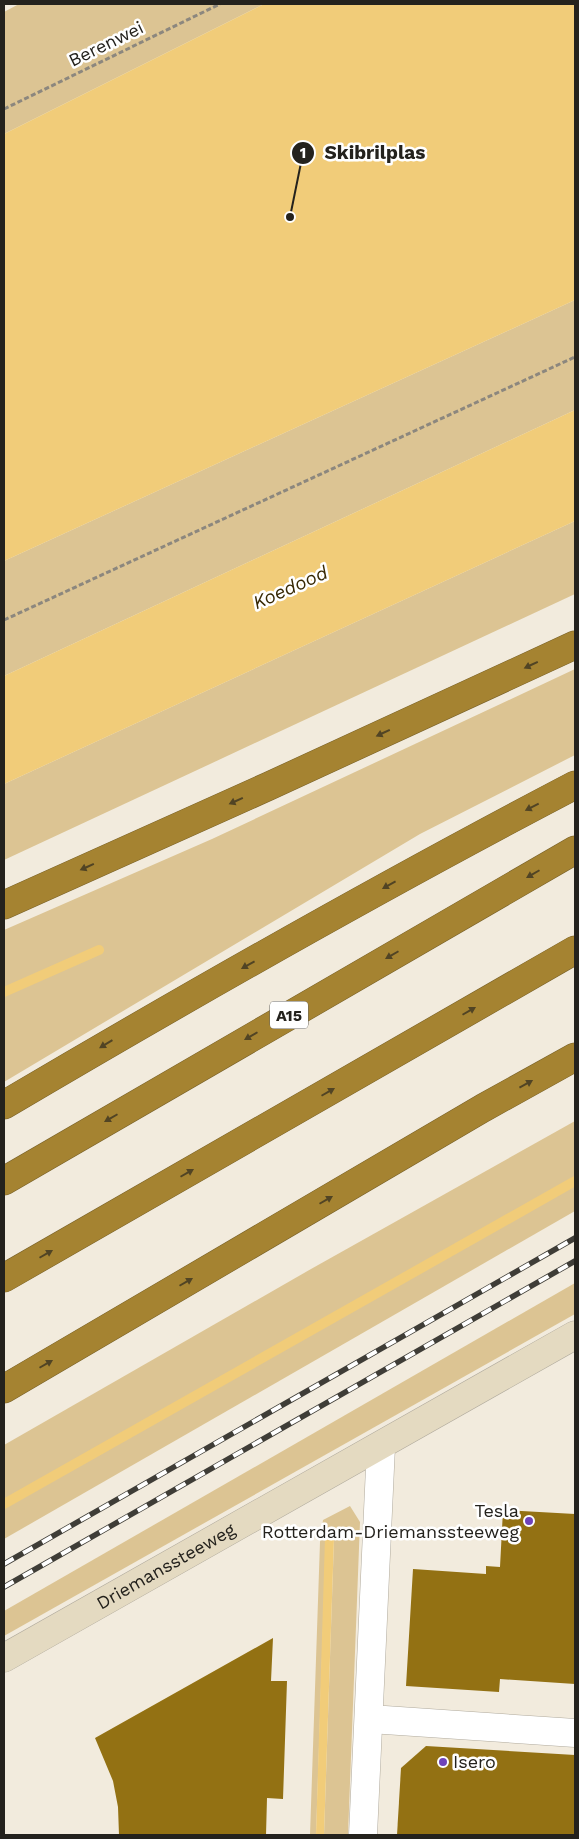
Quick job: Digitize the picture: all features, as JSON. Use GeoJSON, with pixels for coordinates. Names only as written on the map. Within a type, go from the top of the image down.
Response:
{"type":"FeatureCollection","features":[{"type":"Feature","properties":{"kind":"highway"},"geometry":{"type":"LineString","coordinates":[[4,905],[269,786],[575,645]]}},
{"type":"Feature","properties":{"kind":"highway"},"geometry":{"type":"LineString","coordinates":[[4,1105],[115,1039],[448,852],[575,785]]}},
{"type":"Feature","properties":{"kind":"highway","name":"A15"},"geometry":{"type":"LineString","coordinates":[[4,1181],[575,850]]}},
{"type":"Feature","properties":{"kind":"highway"},"geometry":{"type":"LineString","coordinates":[[4,1278],[575,950]]}},
{"type":"Feature","properties":{"kind":"highway"},"geometry":{"type":"LineString","coordinates":[[4,1389],[483,1108],[575,1057]]}},
{"type":"Feature","properties":{"kind":"main road","name":"Driemanssteeweg"},"geometry":{"type":"LineString","coordinates":[[4,1658],[575,1335]]}},
{"type":"Feature","properties":{"kind":"street"},"geometry":{"type":"LineString","coordinates":[[362,1835],[370,1719],[380,1446]]}},
{"type":"Feature","properties":{"kind":"street"},"geometry":{"type":"LineString","coordinates":[[370,1719],[575,1733]]}},
{"type":"Feature","properties":{"kind":"path","name":"Berenwei"},"geometry":{"type":"LineString","coordinates":[[4,109],[220,4]]}},
{"type":"Feature","properties":{"kind":"path"},"geometry":{"type":"LineString","coordinates":[[4,620],[575,357]]}},
{"type":"Feature","properties":{"kind":"shaded area"},"geometry":{"type":"Polygon","coordinates":[[[19,4],[264,4],[4,134],[4,12],[19,4]]]}},
{"type":"Feature","properties":{"kind":"shaded area"},"geometry":{"type":"Polygon","coordinates":[[[575,300],[575,410],[4,676],[4,561],[575,300]]]}},
{"type":"Feature","properties":{"kind":"shaded area"},"geometry":{"type":"Polygon","coordinates":[[[575,521],[575,594],[4,860],[4,784],[575,521]]]}},
{"type":"Feature","properties":{"kind":"shaded area"},"geometry":{"type":"Polygon","coordinates":[[[575,669],[575,755],[420,834],[4,1082],[4,930],[212,839],[575,669]]]}},
{"type":"Feature","properties":{"kind":"shaded area"},"geometry":{"type":"Polygon","coordinates":[[[575,1121],[575,1211],[4,1539],[4,1445],[311,1269],[575,1121]]]}},
{"type":"Feature","properties":{"kind":"shaded area"},"geometry":{"type":"Polygon","coordinates":[[[575,1283],[575,1314],[4,1636],[4,1611],[575,1283]]]}},
{"type":"Feature","properties":{"kind":"shaded area"},"geometry":{"type":"Polygon","coordinates":[[[350,1506],[360,1522],[348,1835],[324,1835],[334,1539],[326,1538],[316,1835],[310,1835],[320,1542],[323,1520],[350,1506]]]}},
{"type":"Feature","properties":{"kind":"water"},"geometry":{"type":"Polygon","coordinates":[[[264,4],[575,4],[575,300],[4,561],[4,134],[264,4]]]}},
{"type":"Feature","properties":{"kind":"water","name":"Koedood"},"geometry":{"type":"Polygon","coordinates":[[[575,410],[575,521],[4,784],[4,676],[575,410]]]}},
{"type":"Feature","properties":{"kind":"water"},"geometry":{"type":"Polygon","coordinates":[[[325,1538],[334,1538],[324,1835],[316,1835],[325,1538]]]}},
{"type":"Feature","properties":{"kind":"building"},"geometry":{"type":"Polygon","coordinates":[[[503,1510],[575,1514],[575,1684],[500,1679],[499,1692],[406,1686],[413,1569],[486,1574],[486,1566],[500,1567],[503,1510]]]}},
{"type":"Feature","properties":{"kind":"building"},"geometry":{"type":"Polygon","coordinates":[[[273,1638],[271,1681],[287,1681],[283,1799],[267,1798],[266,1835],[119,1835],[118,1807],[113,1781],[95,1738],[273,1638]]]}},
{"type":"Feature","properties":{"kind":"building"},"geometry":{"type":"Polygon","coordinates":[[[426,1746],[575,1755],[575,1835],[397,1835],[401,1768],[426,1746]]]}},
{"type":"Feature","properties":{"kind":"waterway"},"geometry":{"type":"LineString","coordinates":[[4,992],[99,950]]}},
{"type":"Feature","properties":{"kind":"waterway"},"geometry":{"type":"LineString","coordinates":[[4,1504],[575,1181]]}},
{"type":"Feature","properties":{"kind":"railway"},"geometry":{"type":"LineString","coordinates":[[4,1564],[575,1238]]}},
{"type":"Feature","properties":{"kind":"railway"},"geometry":{"type":"LineString","coordinates":[[4,1587],[575,1261]]}},
{"type":"Feature","properties":{"kind":"place","name":"Skibrilplas"},"geometry":{"type":"Point","coordinates":[290,217]}},
{"type":"Feature","properties":{"kind":"place","name":"Tesla Rotterdam-Driemanssteeweg"},"geometry":{"type":"Point","coordinates":[529,1521]}},
{"type":"Feature","properties":{"kind":"place","name":"Isero"},"geometry":{"type":"Point","coordinates":[443,1762]}}]}
